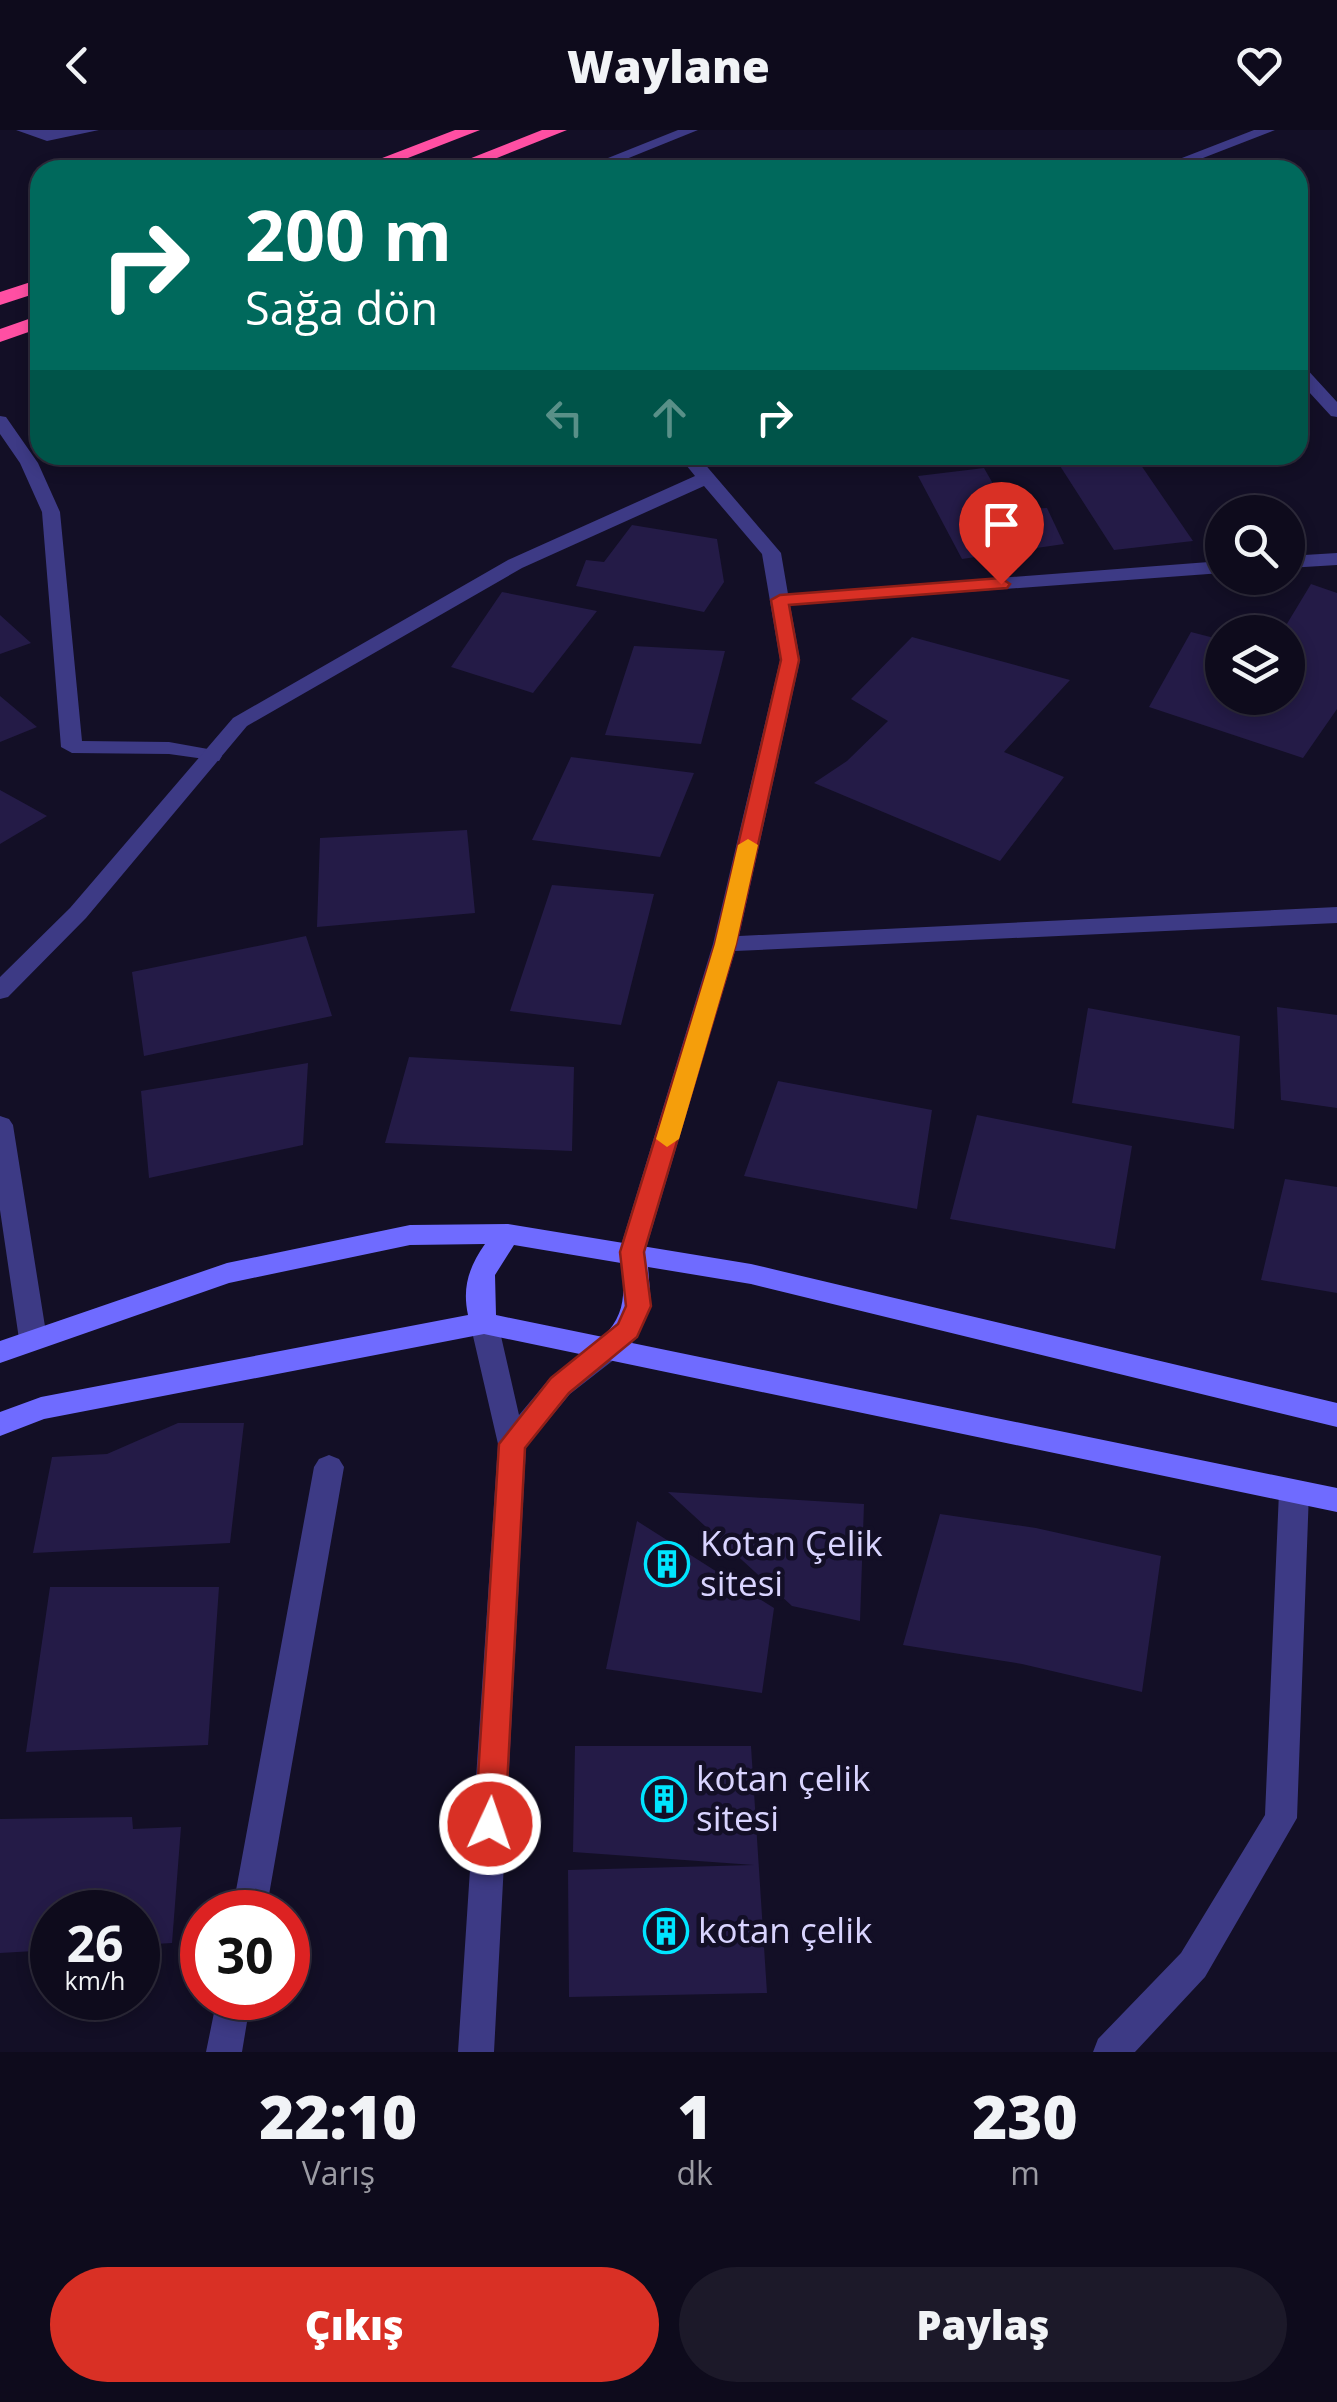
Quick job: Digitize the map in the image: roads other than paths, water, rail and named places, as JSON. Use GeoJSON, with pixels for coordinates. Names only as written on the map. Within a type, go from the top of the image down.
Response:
{"type":"FeatureCollection","features":[{"type":"Feature","properties":{"kind":"highway"},"geometry":{"type":"LineString","coordinates":[[388,160],[471,130]]}},
{"type":"Feature","properties":{"kind":"highway"},"geometry":{"type":"LineString","coordinates":[[477,160],[558,130]]}},
{"type":"Feature","properties":{"kind":"highway"},"geometry":{"type":"LineString","coordinates":[[0,299],[30,288]]}},
{"type":"Feature","properties":{"kind":"highway"},"geometry":{"type":"LineString","coordinates":[[0,336],[30,325]]}},
{"type":"Feature","properties":{"kind":"main road"},"geometry":{"type":"LineString","coordinates":[[484,1323],[476,1296],[482,1266],[508,1234]]}},
{"type":"Feature","properties":{"kind":"main road"},"geometry":{"type":"LineString","coordinates":[[0,1352],[228,1273],[410,1235],[508,1234],[750,1274],[1337,1415]]}},
{"type":"Feature","properties":{"kind":"main road"},"geometry":{"type":"LineString","coordinates":[[610,1347],[628,1330],[638,1306],[632,1252]]}},
{"type":"Feature","properties":{"kind":"main road"},"geometry":{"type":"LineString","coordinates":[[0,1424],[40,1408],[484,1323],[1337,1500]]}},
{"type":"Feature","properties":{"kind":"street"},"geometry":{"type":"LineString","coordinates":[[23,130],[47,137],[92,130]]}},
{"type":"Feature","properties":{"kind":"street"},"geometry":{"type":"LineString","coordinates":[[611,160],[691,130]]}},
{"type":"Feature","properties":{"kind":"street"},"geometry":{"type":"LineString","coordinates":[[1186,160],[1268,130]]}},
{"type":"Feature","properties":{"kind":"street"},"geometry":{"type":"LineString","coordinates":[[1308,381],[1337,412]]}},
{"type":"Feature","properties":{"kind":"street"},"geometry":{"type":"LineString","coordinates":[[0,421],[29,463],[51,512],[72,748],[169,748],[211,756]]}},
{"type":"Feature","properties":{"kind":"street"},"geometry":{"type":"LineString","coordinates":[[0,991],[78,913],[240,722],[691,465]]}},
{"type":"Feature","properties":{"kind":"street"},"geometry":{"type":"LineString","coordinates":[[632,1252],[725,944],[790,660],[772,553],[701,465]]}},
{"type":"Feature","properties":{"kind":"street"},"geometry":{"type":"LineString","coordinates":[[1305,561],[1337,559]]}},
{"type":"Feature","properties":{"kind":"street"},"geometry":{"type":"LineString","coordinates":[[780,600],[1205,568]]}},
{"type":"Feature","properties":{"kind":"street"},"geometry":{"type":"LineString","coordinates":[[725,944],[1337,915]]}},
{"type":"Feature","properties":{"kind":"street"},"geometry":{"type":"LineString","coordinates":[[0,1124],[33,1339]]}},
{"type":"Feature","properties":{"kind":"street"},"geometry":{"type":"LineString","coordinates":[[476,2052],[512,1444],[484,1323]]}},
{"type":"Feature","properties":{"kind":"street"},"geometry":{"type":"LineString","coordinates":[[512,1444],[560,1386],[610,1347]]}},
{"type":"Feature","properties":{"kind":"street"},"geometry":{"type":"LineString","coordinates":[[253,1890],[328,1467]]}},
{"type":"Feature","properties":{"kind":"street"},"geometry":{"type":"LineString","coordinates":[[1111,2052],[1193,1965],[1282,1818],[1294,1492]]}},
{"type":"Feature","properties":{"kind":"street"},"geometry":{"type":"LineString","coordinates":[[224,2052],[230,2020]]}},
{"type":"Feature","properties":{"kind":"place","name":"Kotan Çelik sitesi"},"geometry":{"type":"Point","coordinates":[667,1564]}},
{"type":"Feature","properties":{"kind":"place","name":"kotan çelik sitesi"},"geometry":{"type":"Point","coordinates":[664,1799]}},
{"type":"Feature","properties":{"kind":"place","name":"kotan çelik"},"geometry":{"type":"Point","coordinates":[666,1931]}}]}
